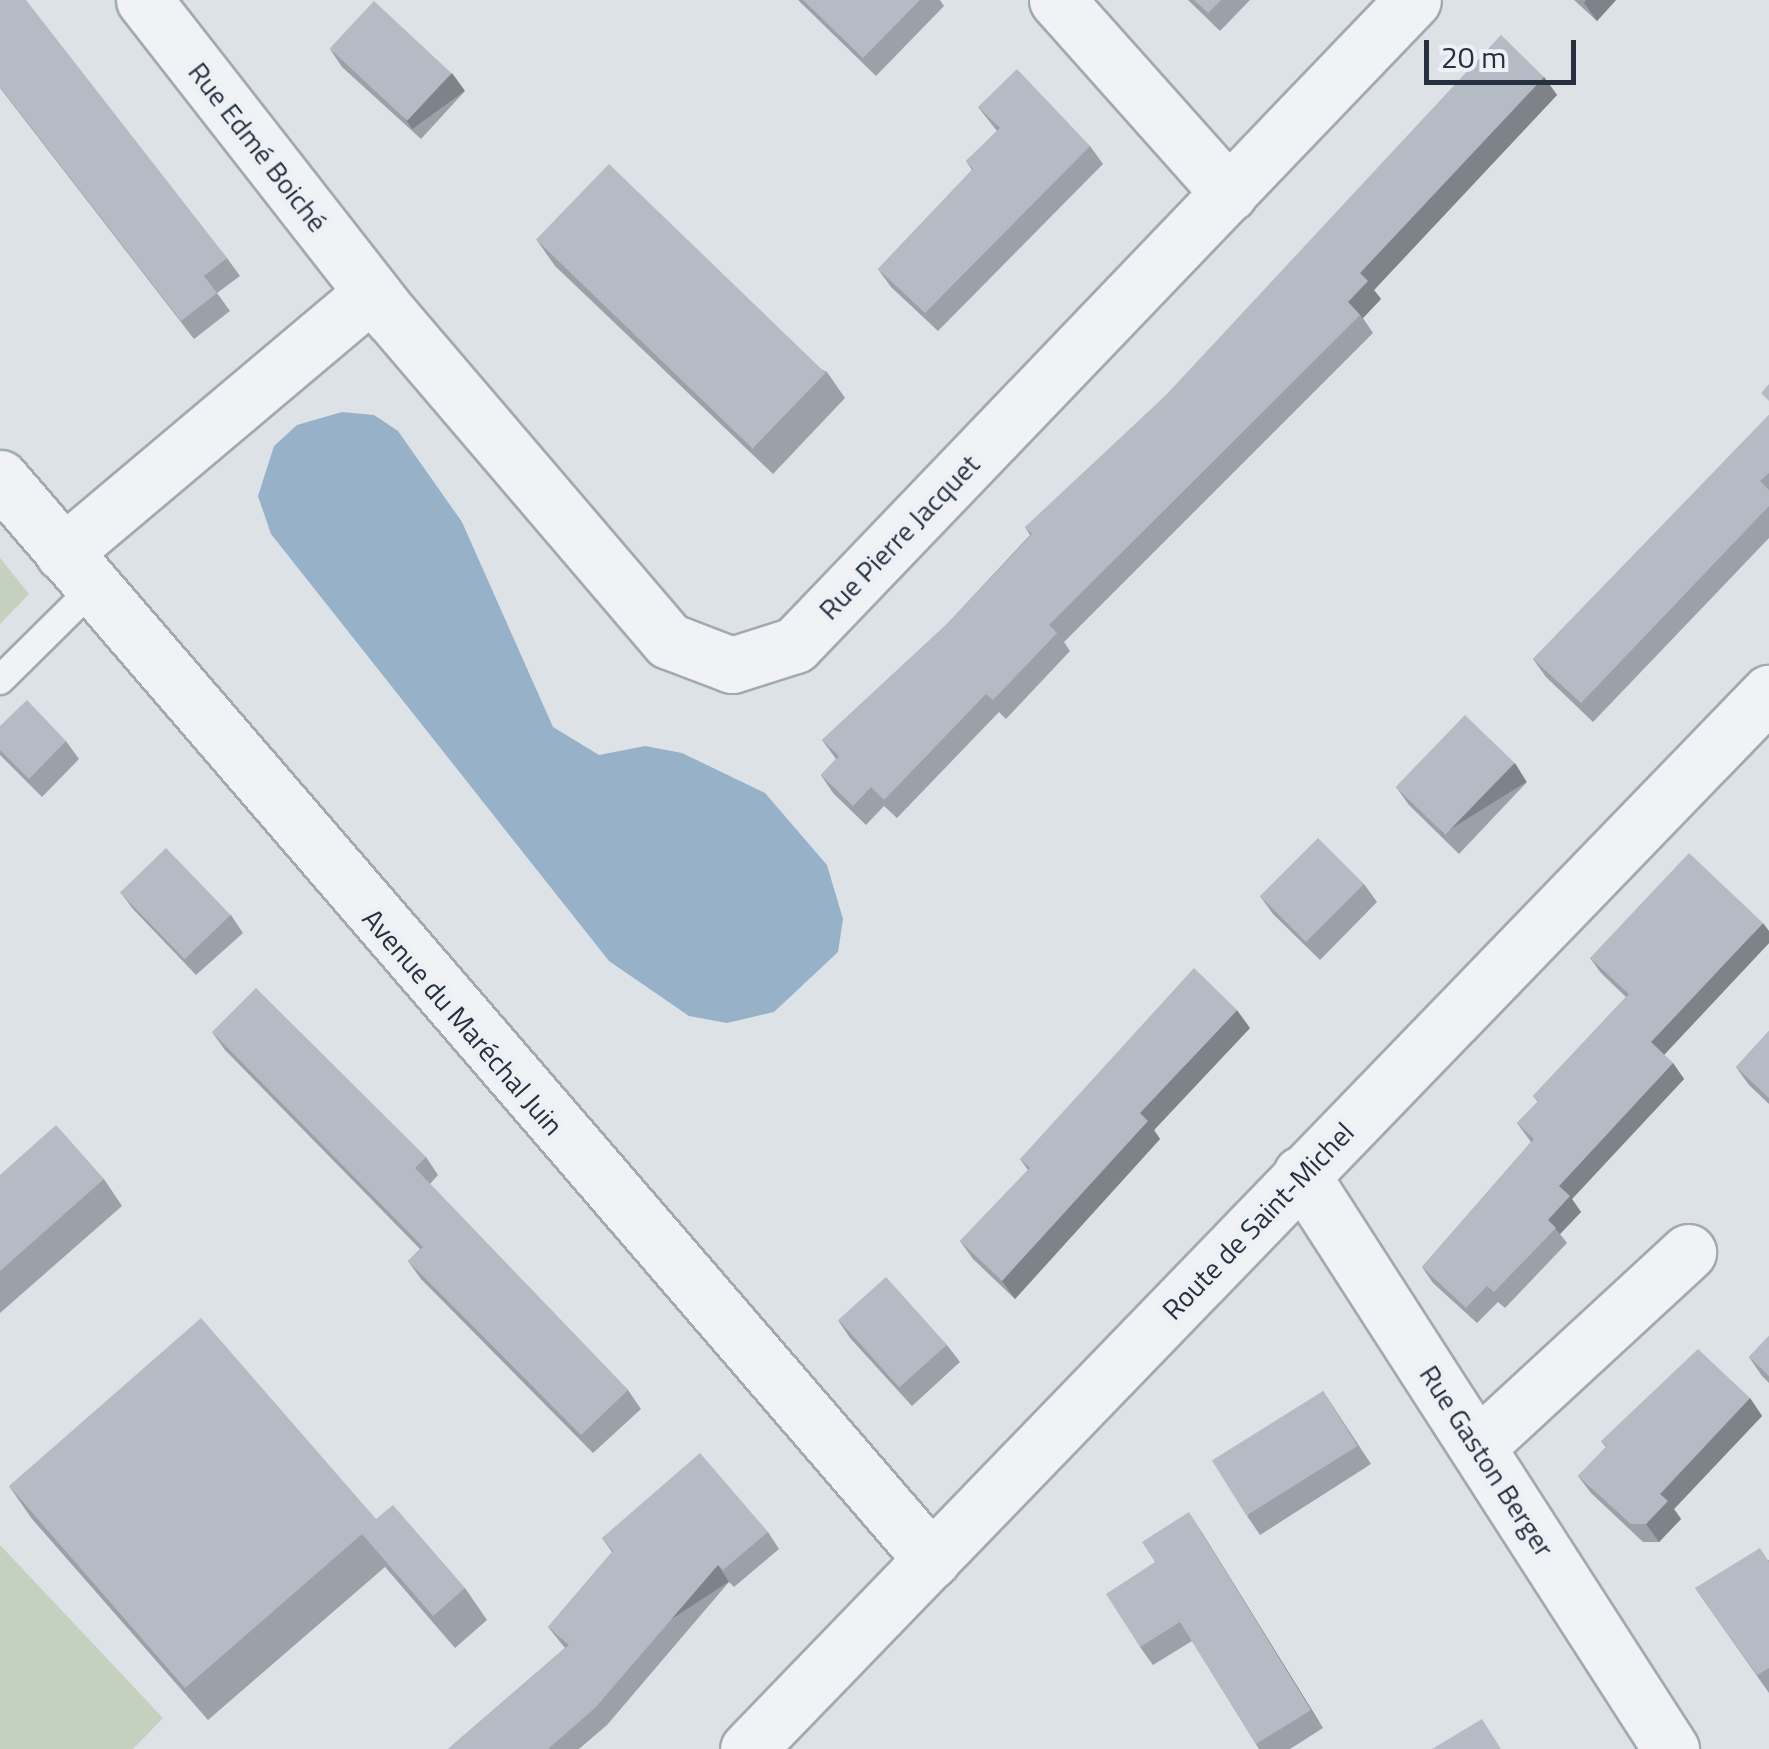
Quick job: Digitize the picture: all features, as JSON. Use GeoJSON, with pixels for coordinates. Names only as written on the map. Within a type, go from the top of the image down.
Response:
{"type":"FeatureCollection","features":[{"type":"Feature","properties":{"kind":"street","name":"Rue Edmé Boiché"},"geometry":{"type":"LineString","coordinates":[[144,0],[372,293]]}},
{"type":"Feature","properties":{"kind":"street"},"geometry":{"type":"LineString","coordinates":[[1057,0],[1229,193]]}},
{"type":"Feature","properties":{"kind":"street","name":"Rue Pierre Jacquet"},"geometry":{"type":"LineString","coordinates":[[372,293],[669,642],[696,658],[746,663],[795,645],[1413,0]]}},
{"type":"Feature","properties":{"kind":"street"},"geometry":{"type":"LineString","coordinates":[[78,571],[372,293]]}},
{"type":"Feature","properties":{"kind":"street","name":"Avenue du Maréchal Juin"},"geometry":{"type":"LineString","coordinates":[[0,478],[932,1560]]}},
{"type":"Feature","properties":{"kind":"street","name":"Route de Saint-Michel"},"geometry":{"type":"LineString","coordinates":[[748,1749],[1769,694]]}},
{"type":"Feature","properties":{"kind":"street","name":"Rue Gaston Berger"},"geometry":{"type":"LineString","coordinates":[[1302,1174],[1671,1749]]}},
{"type":"Feature","properties":{"kind":"street"},"geometry":{"type":"LineString","coordinates":[[1478,1446],[1688,1252]]}},
{"type":"Feature","properties":{"kind":"lane"},"geometry":{"type":"LineString","coordinates":[[0,680],[78,571]]}},
{"type":"Feature","properties":{"kind":"green space"},"geometry":{"type":"Polygon","coordinates":[[[0,558],[29,594],[0,624],[0,558]]]}},
{"type":"Feature","properties":{"kind":"green space"},"geometry":{"type":"Polygon","coordinates":[[[0,1545],[163,1718],[133,1749],[0,1749],[0,1545]]]}},
{"type":"Feature","properties":{"kind":"water"},"geometry":{"type":"Polygon","coordinates":[[[342,412],[374,415],[398,431],[462,522],[553,727],[599,755],[645,746],[682,753],[765,793],[827,865],[843,919],[838,952],[774,1012],[727,1023],[689,1016],[609,961],[271,534],[258,496],[274,446],[297,425],[342,412]]]}},
{"type":"Feature","properties":{"kind":"building"},"geometry":{"type":"Polygon","coordinates":[[[0,0],[26,0],[227,258],[204,276],[217,293],[181,321],[0,87],[0,0]]]}},
{"type":"Feature","properties":{"kind":"building"},"geometry":{"type":"Polygon","coordinates":[[[803,0],[920,0],[863,58],[803,0]]]}},
{"type":"Feature","properties":{"kind":"building"},"geometry":{"type":"Polygon","coordinates":[[[1194,0],[1221,0],[1208,13],[1194,0]]]}},
{"type":"Feature","properties":{"kind":"building"},"geometry":{"type":"Polygon","coordinates":[[[374,1],[452,73],[407,121],[330,49],[374,1]]]}},
{"type":"Feature","properties":{"kind":"building"},"geometry":{"type":"Polygon","coordinates":[[[1501,35],[1544,77],[1360,273],[1368,281],[1348,302],[1360,315],[1049,625],[1057,633],[993,700],[986,694],[884,800],[871,787],[853,806],[821,775],[839,756],[822,740],[947,624],[1032,534],[1025,527],[1166,395],[1501,35]]]}},
{"type":"Feature","properties":{"kind":"building"},"geometry":{"type":"Polygon","coordinates":[[[1017,69],[1090,146],[925,313],[878,269],[973,169],[966,161],[1000,128],[978,107],[1017,69]]]}},
{"type":"Feature","properties":{"kind":"building"},"geometry":{"type":"Polygon","coordinates":[[[609,164],[826,373],[753,449],[536,240],[609,164]]]}},
{"type":"Feature","properties":{"kind":"building"},"geometry":{"type":"Polygon","coordinates":[[[1769,384],[1769,401],[1761,393],[1769,384]]]}},
{"type":"Feature","properties":{"kind":"building"},"geometry":{"type":"Polygon","coordinates":[[[1769,415],[1769,473],[1760,481],[1769,490],[1769,506],[1581,703],[1533,659],[1769,415]]]}},
{"type":"Feature","properties":{"kind":"building"},"geometry":{"type":"Polygon","coordinates":[[[27,700],[66,741],[29,779],[0,750],[0,726],[27,700]]]}},
{"type":"Feature","properties":{"kind":"building"},"geometry":{"type":"Polygon","coordinates":[[[1465,715],[1515,763],[1445,835],[1396,787],[1465,715]]]}},
{"type":"Feature","properties":{"kind":"building"},"geometry":{"type":"Polygon","coordinates":[[[1318,838],[1364,884],[1306,942],[1260,896],[1318,838]]]}},
{"type":"Feature","properties":{"kind":"building"},"geometry":{"type":"Polygon","coordinates":[[[166,848],[231,915],[185,959],[120,892],[166,848]]]}},
{"type":"Feature","properties":{"kind":"building"},"geometry":{"type":"Polygon","coordinates":[[[1689,853],[1763,923],[1651,1042],[1673,1063],[1559,1186],[1570,1196],[1548,1220],[1556,1228],[1494,1292],[1487,1286],[1466,1308],[1422,1267],[1534,1139],[1517,1123],[1538,1101],[1533,1096],[1629,994],[1590,958],[1689,853]]]}},
{"type":"Feature","properties":{"kind":"building"},"geometry":{"type":"Polygon","coordinates":[[[1194,968],[1237,1010],[1140,1113],[1148,1121],[1002,1281],[960,1241],[1030,1168],[1020,1159],[1194,968]]]}},
{"type":"Feature","properties":{"kind":"building"},"geometry":{"type":"Polygon","coordinates":[[[256,988],[426,1157],[415,1168],[628,1390],[581,1435],[408,1261],[423,1247],[212,1032],[256,988]]]}},
{"type":"Feature","properties":{"kind":"building"},"geometry":{"type":"Polygon","coordinates":[[[1769,1031],[1769,1098],[1736,1067],[1769,1031]]]}},
{"type":"Feature","properties":{"kind":"building"},"geometry":{"type":"Polygon","coordinates":[[[56,1125],[104,1179],[0,1271],[0,1175],[56,1125]]]}},
{"type":"Feature","properties":{"kind":"building"},"geometry":{"type":"Polygon","coordinates":[[[886,1277],[947,1345],[899,1387],[838,1320],[886,1277]]]}},
{"type":"Feature","properties":{"kind":"building"},"geometry":{"type":"Polygon","coordinates":[[[201,1318],[376,1519],[393,1505],[465,1588],[433,1616],[362,1534],[185,1688],[9,1486],[201,1318]]]}},
{"type":"Feature","properties":{"kind":"building"},"geometry":{"type":"Polygon","coordinates":[[[1769,1336],[1769,1376],[1749,1357],[1769,1336]]]}},
{"type":"Feature","properties":{"kind":"building"},"geometry":{"type":"Polygon","coordinates":[[[1698,1349],[1750,1398],[1660,1494],[1668,1501],[1646,1524],[1631,1524],[1578,1476],[1607,1446],[1601,1441],[1698,1349]]]}},
{"type":"Feature","properties":{"kind":"building"},"geometry":{"type":"Polygon","coordinates":[[[1323,1391],[1357,1446],[1246,1516],[1212,1460],[1323,1391]]]}},
{"type":"Feature","properties":{"kind":"building"},"geometry":{"type":"Polygon","coordinates":[[[700,1453],[768,1532],[723,1570],[718,1565],[595,1708],[548,1749],[448,1749],[569,1645],[548,1627],[613,1551],[602,1538],[700,1453]]]}},
{"type":"Feature","properties":{"kind":"building"},"geometry":{"type":"Polygon","coordinates":[[[1189,1512],[1311,1710],[1256,1744],[1180,1622],[1140,1647],[1106,1594],[1155,1562],[1142,1542],[1189,1512]]]}},
{"type":"Feature","properties":{"kind":"building"},"geometry":{"type":"Polygon","coordinates":[[[1760,1548],[1769,1562],[1769,1668],[1757,1675],[1695,1588],[1760,1548]]]}},
{"type":"Feature","properties":{"kind":"building"},"geometry":{"type":"Polygon","coordinates":[[[1482,1719],[1501,1749],[1432,1749],[1482,1719]]]}}]}
